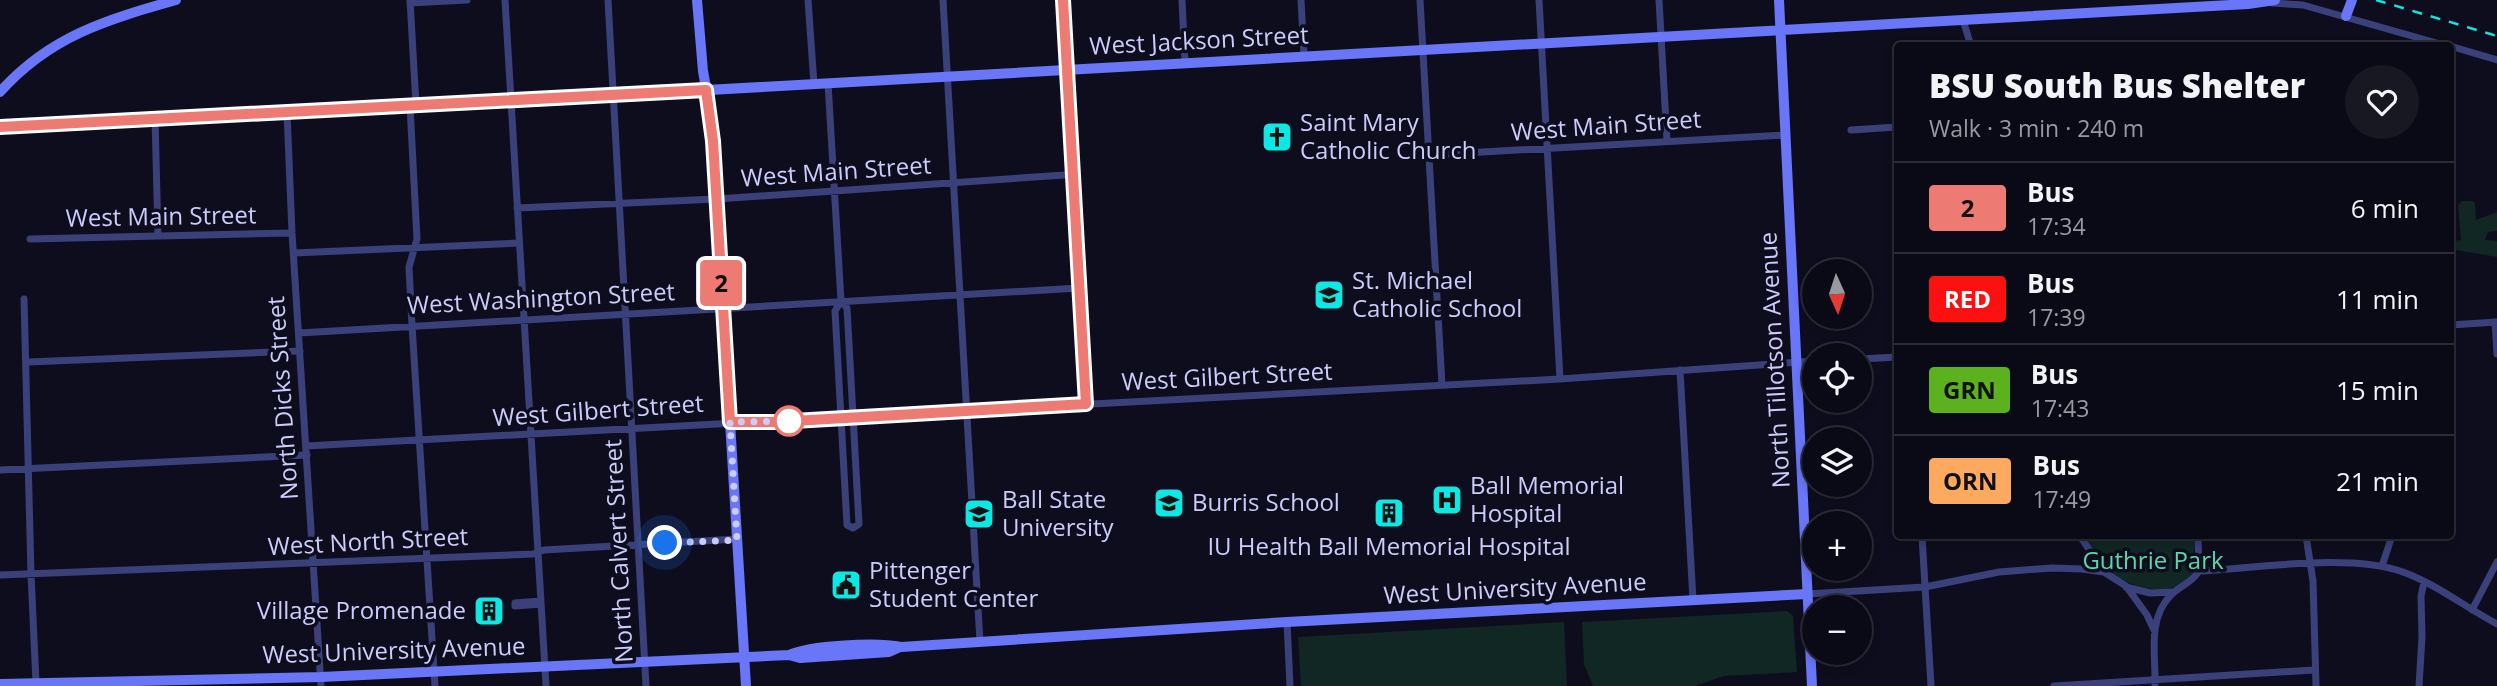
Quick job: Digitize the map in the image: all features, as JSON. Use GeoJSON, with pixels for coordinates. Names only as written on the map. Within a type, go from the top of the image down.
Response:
{"type":"FeatureCollection","features":[{"type":"Feature","properties":{"kind":"main road"},"geometry":{"type":"LineString","coordinates":[[0,92],[29,63],[66,38],[118,16],[176,0]]}},
{"type":"Feature","properties":{"kind":"main road"},"geometry":{"type":"LineString","coordinates":[[698,0],[717,199],[746,686]]}},
{"type":"Feature","properties":{"kind":"main road","name":"North Tillotson Avenue"},"geometry":{"type":"LineString","coordinates":[[1779,0],[1812,686]]}},
{"type":"Feature","properties":{"kind":"main road"},"geometry":{"type":"LineString","coordinates":[[2346,16],[2352,0]]}},
{"type":"Feature","properties":{"kind":"main road","name":"West Jackson Street"},"geometry":{"type":"LineString","coordinates":[[0,127],[511,102],[2271,1]]}},
{"type":"Feature","properties":{"kind":"main road","name":"West University Avenue"},"geometry":{"type":"LineString","coordinates":[[0,684],[321,682],[434,671],[789,655],[800,658],[889,652],[901,647],[1287,622],[1807,594]]}},
{"type":"Feature","properties":{"kind":"street"},"geometry":{"type":"LineString","coordinates":[[435,686],[409,267],[417,239],[410,2],[467,0]]}},
{"type":"Feature","properties":{"kind":"street"},"geometry":{"type":"LineString","coordinates":[[505,0],[546,686]]}},
{"type":"Feature","properties":{"kind":"street","name":"North Calvert Street"},"geometry":{"type":"LineString","coordinates":[[608,0],[646,686]]}},
{"type":"Feature","properties":{"kind":"street"},"geometry":{"type":"LineString","coordinates":[[808,0],[814,84]]}},
{"type":"Feature","properties":{"kind":"street"},"geometry":{"type":"LineString","coordinates":[[943,0],[979,642]]}},
{"type":"Feature","properties":{"kind":"street"},"geometry":{"type":"LineString","coordinates":[[1063,0],[1086,404]]}},
{"type":"Feature","properties":{"kind":"street"},"geometry":{"type":"LineString","coordinates":[[1182,0],[1185,62]]}},
{"type":"Feature","properties":{"kind":"street"},"geometry":{"type":"LineString","coordinates":[[1301,0],[1304,55]]}},
{"type":"Feature","properties":{"kind":"street"},"geometry":{"type":"LineString","coordinates":[[1420,0],[1442,385]]}},
{"type":"Feature","properties":{"kind":"street"},"geometry":{"type":"LineString","coordinates":[[1539,0],[1560,379]]}},
{"type":"Feature","properties":{"kind":"street"},"geometry":{"type":"LineString","coordinates":[[1659,0],[1667,141]]}},
{"type":"Feature","properties":{"kind":"street"},"geometry":{"type":"LineString","coordinates":[[2271,1],[2303,5],[2434,42]]}},
{"type":"Feature","properties":{"kind":"street"},"geometry":{"type":"LineString","coordinates":[[1963,20],[1970,42]]}},
{"type":"Feature","properties":{"kind":"street"},"geometry":{"type":"LineString","coordinates":[[2454,48],[2497,60]]}},
{"type":"Feature","properties":{"kind":"street"},"geometry":{"type":"LineString","coordinates":[[828,83],[841,301],[835,311],[847,525],[853,528],[859,524],[847,308],[841,301]]}},
{"type":"Feature","properties":{"kind":"street","name":"North Dicks Street"},"geometry":{"type":"LineString","coordinates":[[287,112],[292,233],[321,682]]}},
{"type":"Feature","properties":{"kind":"street"},"geometry":{"type":"LineString","coordinates":[[155,118],[158,236]]}},
{"type":"Feature","properties":{"kind":"street"},"geometry":{"type":"LineString","coordinates":[[1852,130],[1894,127]]}},
{"type":"Feature","properties":{"kind":"street","name":"West Main Street"},"geometry":{"type":"LineString","coordinates":[[1430,155],[1785,135]]}},
{"type":"Feature","properties":{"kind":"street","name":"West Main Street"},"geometry":{"type":"LineString","coordinates":[[517,208],[717,199],[954,184],[1073,173]]}},
{"type":"Feature","properties":{"kind":"street","name":"West Main Street"},"geometry":{"type":"LineString","coordinates":[[30,239],[292,233]]}},
{"type":"Feature","properties":{"kind":"street"},"geometry":{"type":"LineString","coordinates":[[294,253],[519,243]]}},
{"type":"Feature","properties":{"kind":"street","name":"West Washington Street"},"geometry":{"type":"LineString","coordinates":[[299,333],[1079,288]]}},
{"type":"Feature","properties":{"kind":"street"},"geometry":{"type":"LineString","coordinates":[[24,299],[36,682]]}},
{"type":"Feature","properties":{"kind":"street"},"geometry":{"type":"LineString","coordinates":[[2454,325],[2496,322],[2497,354]]}},
{"type":"Feature","properties":{"kind":"street"},"geometry":{"type":"LineString","coordinates":[[28,362],[300,351]]}},
{"type":"Feature","properties":{"kind":"street"},"geometry":{"type":"LineString","coordinates":[[1872,358],[1894,357]]}},
{"type":"Feature","properties":{"kind":"street","name":"West Gilbert Street"},"geometry":{"type":"LineString","coordinates":[[306,446],[1560,379],[1802,362]]}},
{"type":"Feature","properties":{"kind":"street"},"geometry":{"type":"LineString","coordinates":[[1679,370],[1693,600]]}},
{"type":"Feature","properties":{"kind":"street"},"geometry":{"type":"LineString","coordinates":[[0,470],[307,455]]}},
{"type":"Feature","properties":{"kind":"street"},"geometry":{"type":"LineString","coordinates":[[1922,539],[1931,686]]}},
{"type":"Feature","properties":{"kind":"street"},"geometry":{"type":"LineString","coordinates":[[2082,539],[2104,572]]}},
{"type":"Feature","properties":{"kind":"street"},"geometry":{"type":"LineString","coordinates":[[2155,683],[2154,630],[2160,608],[2174,591],[2193,580],[2199,571],[2198,539]]}},
{"type":"Feature","properties":{"kind":"street"},"geometry":{"type":"LineString","coordinates":[[2306,539],[2313,581],[2315,686]]}},
{"type":"Feature","properties":{"kind":"street"},"geometry":{"type":"LineString","coordinates":[[2382,566],[2391,539]]}},
{"type":"Feature","properties":{"kind":"street","name":"West North Street"},"geometry":{"type":"LineString","coordinates":[[0,575],[314,565],[737,540]]}},
{"type":"Feature","properties":{"kind":"street"},"geometry":{"type":"LineString","coordinates":[[2472,610],[2497,562]]}},
{"type":"Feature","properties":{"kind":"street"},"geometry":{"type":"LineString","coordinates":[[2199,571],[2310,564],[2382,566],[2424,582],[2497,624]]}},
{"type":"Feature","properties":{"kind":"street","name":"West University Avenue"},"geometry":{"type":"LineString","coordinates":[[1807,594],[1925,587],[1999,572],[2070,568],[2104,572],[2126,586],[2150,593],[2174,591]]}},
{"type":"Feature","properties":{"kind":"street"},"geometry":{"type":"LineString","coordinates":[[2419,686],[2421,596],[2424,582]]}},
{"type":"Feature","properties":{"kind":"street","name":"West University Avenue"},"geometry":{"type":"LineString","coordinates":[[2126,586],[2147,615],[2154,630]]}},
{"type":"Feature","properties":{"kind":"street"},"geometry":{"type":"LineString","coordinates":[[1287,622],[1290,686]]}},
{"type":"Feature","properties":{"kind":"street"},"geometry":{"type":"LineString","coordinates":[[2054,686],[2155,683],[2314,670]]}},
{"type":"Feature","properties":{"kind":"green space"},"geometry":{"type":"Polygon","coordinates":[[[2462,201],[2475,203],[2476,220],[2497,212],[2497,231],[2488,232],[2485,240],[2497,241],[2497,257],[2454,250],[2454,241],[2461,240],[2458,205],[2462,201]]]}},
{"type":"Feature","properties":{"kind":"green space","name":"Guthrie Park"},"geometry":{"type":"Polygon","coordinates":[[[2086,539],[2195,539],[2193,572],[2186,581],[2176,587],[2153,589],[2129,583],[2110,571],[2086,539]]]}},
{"type":"Feature","properties":{"kind":"green space"},"geometry":{"type":"Polygon","coordinates":[[[1787,611],[1793,616],[1797,672],[1724,676],[1695,686],[1593,686],[1584,664],[1582,622],[1787,611]]]}},
{"type":"Feature","properties":{"kind":"green space"},"geometry":{"type":"Polygon","coordinates":[[[1564,622],[1567,686],[1301,686],[1298,637],[1564,622]]]}},
{"type":"Feature","properties":{"kind":"railway"},"geometry":{"type":"LineString","coordinates":[[2376,0],[2497,36]]}},
{"type":"Feature","properties":{"kind":"bus line","name":"2"},"geometry":{"type":"LineString","coordinates":[[0,127],[706,90],[713,141],[730,422],[776,422],[1086,404],[1063,0]]}},
{"type":"Feature","properties":{"kind":"place","name":"Saint Mary Catholic Church"},"geometry":{"type":"Point","coordinates":[1277,137]}},
{"type":"Feature","properties":{"kind":"place","name":"St. Michael Catholic School"},"geometry":{"type":"Point","coordinates":[1329,295]}},
{"type":"Feature","properties":{"kind":"place","name":"Ball Memorial Hospital"},"geometry":{"type":"Point","coordinates":[1447,500]}},
{"type":"Feature","properties":{"kind":"place","name":"Burris School"},"geometry":{"type":"Point","coordinates":[1169,503]}},
{"type":"Feature","properties":{"kind":"place","name":"IU Health Ball Memorial Hospital"},"geometry":{"type":"Point","coordinates":[1389,513]}},
{"type":"Feature","properties":{"kind":"place","name":"Ball State University"},"geometry":{"type":"Point","coordinates":[979,514]}},
{"type":"Feature","properties":{"kind":"place","name":"Pittenger Student Center"},"geometry":{"type":"Point","coordinates":[846,585]}},
{"type":"Feature","properties":{"kind":"place","name":"Village Promenade"},"geometry":{"type":"Point","coordinates":[489,611]}},
{"type":"Feature","properties":{"kind":"route"},"geometry":{"type":"LineString","coordinates":[[665,543],[737,540],[730,422],[796,421],[789,421]]}}]}
